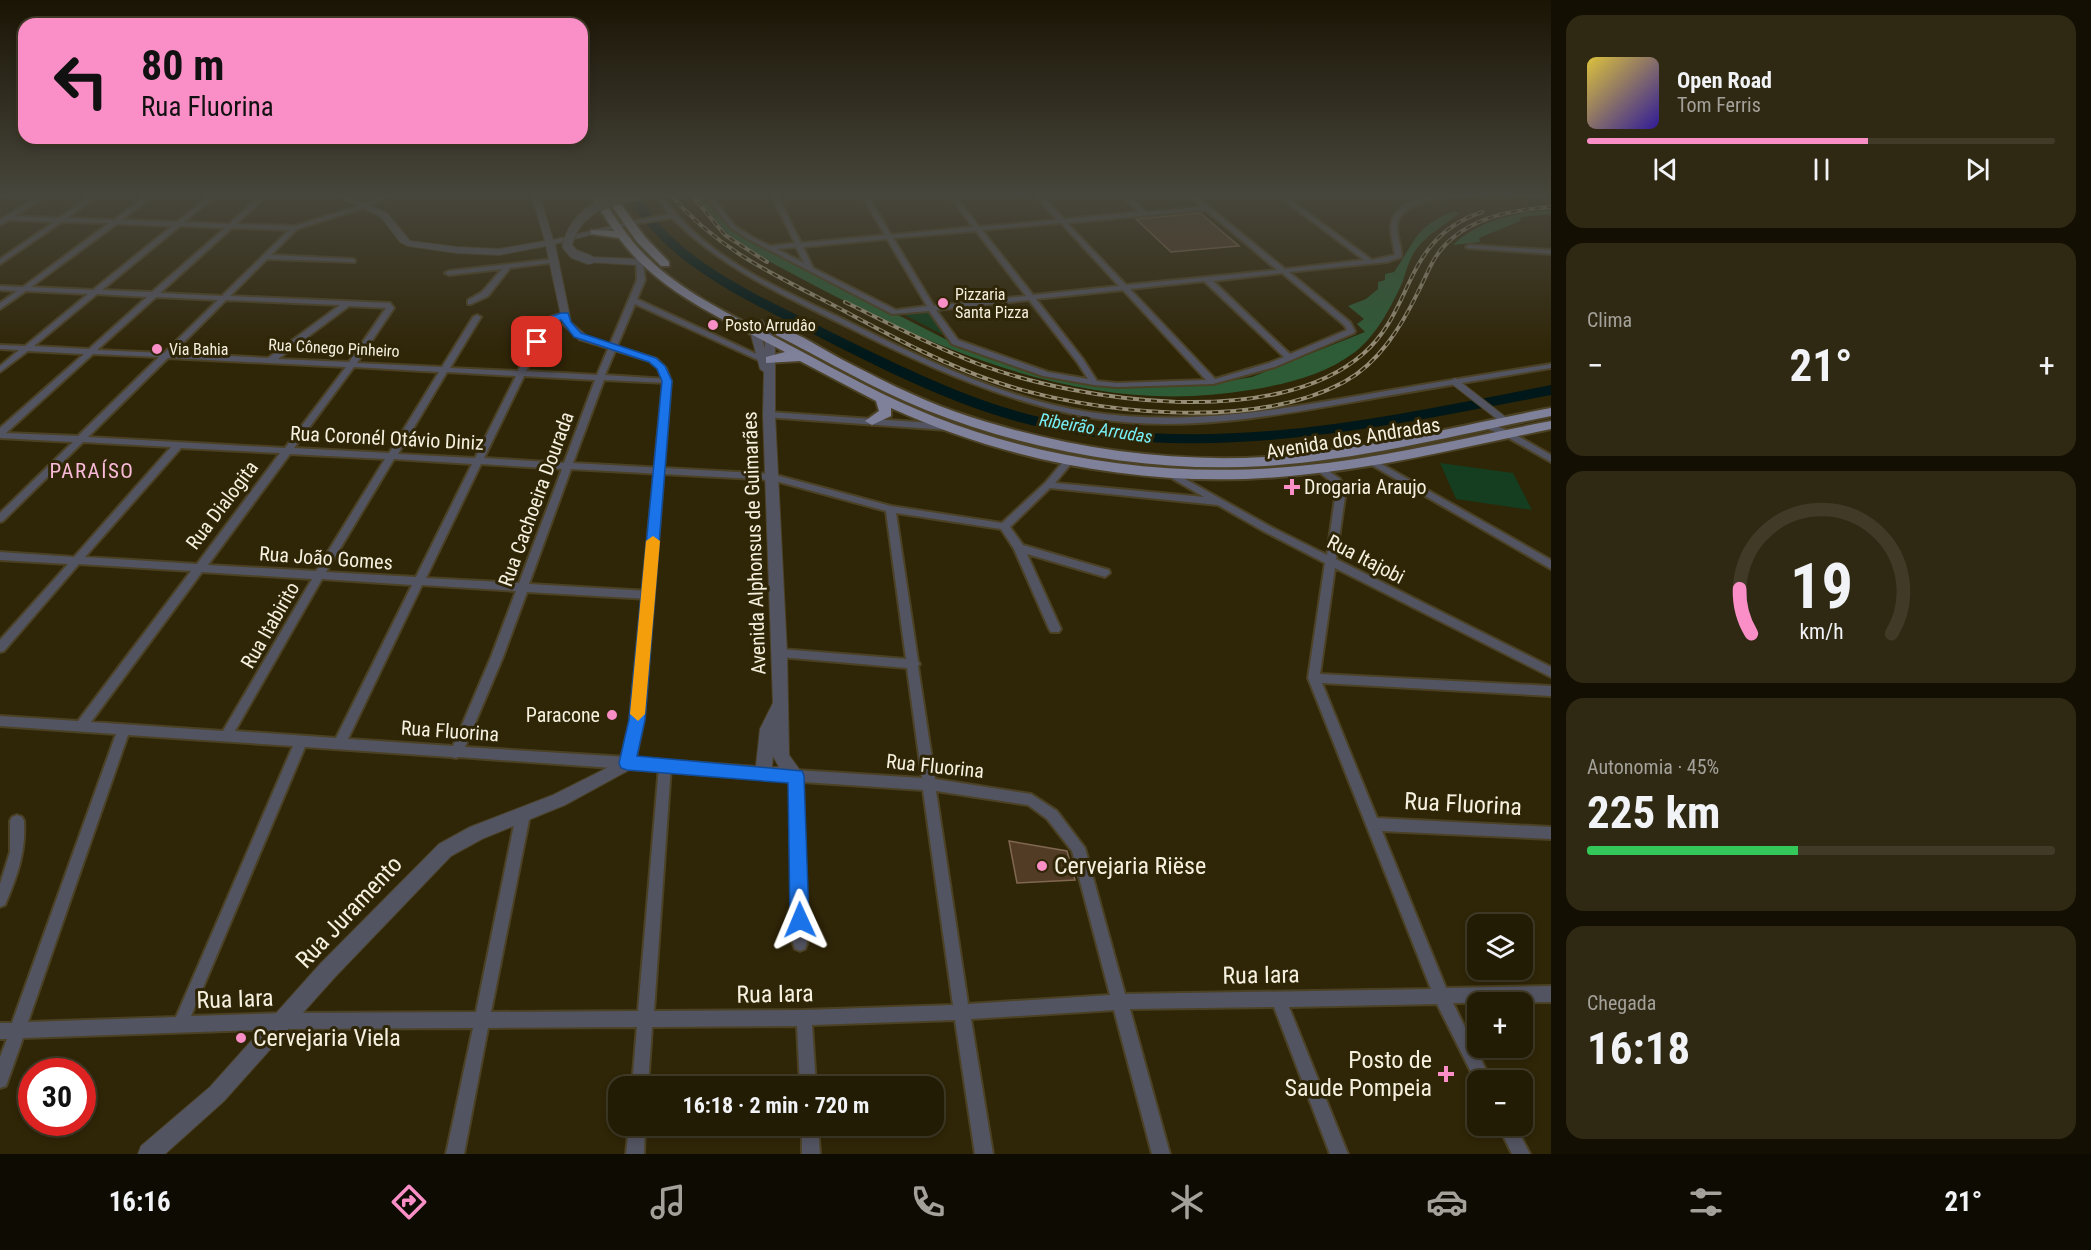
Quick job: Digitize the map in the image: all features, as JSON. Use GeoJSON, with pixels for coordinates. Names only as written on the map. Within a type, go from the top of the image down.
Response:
{"type":"FeatureCollection","features":[{"type":"Feature","properties":{"kind":"main road","name":"Avenida dos Andradas"},"geometry":{"type":"LineString","coordinates":[[633,247],[640,258],[680,289],[803,357],[882,397],[950,427],[1070,459],[1169,473],[1232,475],[1320,469],[1371,461],[1551,412]]}},
{"type":"Feature","properties":{"kind":"main road","name":"Avenida dos Andradas"},"geometry":{"type":"LineString","coordinates":[[644,247],[683,279],[761,333],[950,414],[1070,447],[1199,462],[1258,462],[1360,450],[1486,425],[1551,425]]}},
{"type":"Feature","properties":{"kind":"main road"},"geometry":{"type":"LineString","coordinates":[[766,359],[783,356],[803,357]]}},
{"type":"Feature","properties":{"kind":"main road"},"geometry":{"type":"LineString","coordinates":[[872,421],[886,413],[882,397]]}},
{"type":"Feature","properties":{"kind":"main road"},"geometry":{"type":"LineString","coordinates":[[950,427],[1006,431]]}},
{"type":"Feature","properties":{"kind":"main road"},"geometry":{"type":"LineString","coordinates":[[1360,450],[1363,456],[1371,461]]}},
{"type":"Feature","properties":{"kind":"street"},"geometry":{"type":"LineString","coordinates":[[0,262],[22,247]]}},
{"type":"Feature","properties":{"kind":"street"},"geometry":{"type":"LineString","coordinates":[[0,307],[81,247]]}},
{"type":"Feature","properties":{"kind":"street"},"geometry":{"type":"LineString","coordinates":[[0,370],[149,247]]}},
{"type":"Feature","properties":{"kind":"street"},"geometry":{"type":"LineString","coordinates":[[0,434],[206,247]]}},
{"type":"Feature","properties":{"kind":"street"},"geometry":{"type":"LineString","coordinates":[[0,519],[276,247]]}},
{"type":"Feature","properties":{"kind":"street"},"geometry":{"type":"LineString","coordinates":[[435,247],[494,252],[526,247]]}},
{"type":"Feature","properties":{"kind":"street"},"geometry":{"type":"LineString","coordinates":[[551,247],[566,323],[577,335],[653,360],[662,368],[667,381],[637,720],[627,763]]}},
{"type":"Feature","properties":{"kind":"street"},"geometry":{"type":"LineString","coordinates":[[568,247],[574,254],[591,260],[618,261],[640,258]]}},
{"type":"Feature","properties":{"kind":"street","name":"Avenida dos Andradas"},"geometry":{"type":"LineString","coordinates":[[706,247],[751,276],[933,365],[997,390],[1046,405],[1135,420],[1220,421],[1287,413],[1551,366]]}},
{"type":"Feature","properties":{"kind":"street"},"geometry":{"type":"LineString","coordinates":[[767,248],[776,247]]}},
{"type":"Feature","properties":{"kind":"street"},"geometry":{"type":"LineString","coordinates":[[799,247],[811,269]]}},
{"type":"Feature","properties":{"kind":"street"},"geometry":{"type":"LineString","coordinates":[[895,247],[932,309],[955,342],[1046,374],[1094,384],[1186,385],[1213,382],[1241,375],[1323,345],[1349,333],[1352,329],[1254,247]]}},
{"type":"Feature","properties":{"kind":"street"},"geometry":{"type":"LineString","coordinates":[[991,247],[1080,361],[1094,384]]}},
{"type":"Feature","properties":{"kind":"street"},"geometry":{"type":"LineString","coordinates":[[1087,247],[1213,382]]}},
{"type":"Feature","properties":{"kind":"street"},"geometry":{"type":"LineString","coordinates":[[1350,247],[1371,262]]}},
{"type":"Feature","properties":{"kind":"street"},"geometry":{"type":"LineString","coordinates":[[767,248],[895,312],[1371,262],[1399,256],[1396,247]]}},
{"type":"Feature","properties":{"kind":"street"},"geometry":{"type":"LineString","coordinates":[[1469,247],[1551,252]]}},
{"type":"Feature","properties":{"kind":"street"},"geometry":{"type":"LineString","coordinates":[[266,257],[353,261]]}},
{"type":"Feature","properties":{"kind":"street","name":"Rua Cachoeira Dourada"},"geometry":{"type":"LineString","coordinates":[[456,753],[497,657],[601,376],[640,279],[640,258]]}},
{"type":"Feature","properties":{"kind":"street"},"geometry":{"type":"LineString","coordinates":[[449,273],[555,261]]}},
{"type":"Feature","properties":{"kind":"street"},"geometry":{"type":"LineString","coordinates":[[471,302],[485,294],[507,267]]}},
{"type":"Feature","properties":{"kind":"street"},"geometry":{"type":"LineString","coordinates":[[1208,280],[1288,357]]}},
{"type":"Feature","properties":{"kind":"street"},"geometry":{"type":"LineString","coordinates":[[0,288],[346,304]]}},
{"type":"Feature","properties":{"kind":"street"},"geometry":{"type":"LineString","coordinates":[[632,300],[766,359]]}},
{"type":"Feature","properties":{"kind":"street"},"geometry":{"type":"LineString","coordinates":[[271,360],[346,304]]}},
{"type":"Feature","properties":{"kind":"street","name":"Rua Dialogita"},"geometry":{"type":"LineString","coordinates":[[82,725],[285,450],[352,364],[390,307],[346,304]]}},
{"type":"Feature","properties":{"kind":"street"},"geometry":{"type":"LineString","coordinates":[[339,744],[546,324],[565,315]]}},
{"type":"Feature","properties":{"kind":"street","name":"Rua Itabirito"},"geometry":{"type":"LineString","coordinates":[[226,736],[319,575],[477,317]]}},
{"type":"Feature","properties":{"kind":"street"},"geometry":{"type":"LineString","coordinates":[[738,348],[761,333]]}},
{"type":"Feature","properties":{"kind":"street","name":"Avenida Alphonsus de Guimarães"},"geometry":{"type":"LineString","coordinates":[[761,333],[769,379],[780,654],[781,756],[789,770],[796,776]]}},
{"type":"Feature","properties":{"kind":"street","name":"Rua Cônego Pinheiro"},"geometry":{"type":"LineString","coordinates":[[0,347],[667,381]]}},
{"type":"Feature","properties":{"kind":"street"},"geometry":{"type":"LineString","coordinates":[[1455,382],[1551,459]]}},
{"type":"Feature","properties":{"kind":"street"},"geometry":{"type":"LineString","coordinates":[[769,416],[950,427]]}},
{"type":"Feature","properties":{"kind":"street","name":"Rua Coronél Otávio Diniz"},"geometry":{"type":"LineString","coordinates":[[0,434],[772,477],[891,509],[1004,526]]}},
{"type":"Feature","properties":{"kind":"street"},"geometry":{"type":"LineString","coordinates":[[0,648],[80,561],[178,445]]}},
{"type":"Feature","properties":{"kind":"street"},"geometry":{"type":"LineString","coordinates":[[1055,629],[1019,548],[1004,526],[1048,485],[1070,459]]}},
{"type":"Feature","properties":{"kind":"street"},"geometry":{"type":"LineString","coordinates":[[1371,461],[1551,565]]}},
{"type":"Feature","properties":{"kind":"street"},"geometry":{"type":"LineString","coordinates":[[1320,469],[1337,481],[1341,490],[1314,678],[1442,998],[1478,1070]]}},
{"type":"Feature","properties":{"kind":"street","name":"Rua Itajobi"},"geometry":{"type":"LineString","coordinates":[[1169,473],[1269,530],[1551,672]]}},
{"type":"Feature","properties":{"kind":"street"},"geometry":{"type":"LineString","coordinates":[[1048,485],[1224,503]]}},
{"type":"Feature","properties":{"kind":"street"},"geometry":{"type":"LineString","coordinates":[[891,509],[914,664],[927,784],[984,1154]]}},
{"type":"Feature","properties":{"kind":"street"},"geometry":{"type":"LineString","coordinates":[[1019,548],[1105,573]]}},
{"type":"Feature","properties":{"kind":"street","name":"Rua João Gomes"},"geometry":{"type":"LineString","coordinates":[[0,556],[649,595]]}},
{"type":"Feature","properties":{"kind":"street"},"geometry":{"type":"LineString","coordinates":[[780,654],[914,664]]}},
{"type":"Feature","properties":{"kind":"street"},"geometry":{"type":"LineString","coordinates":[[1314,678],[1551,691]]}},
{"type":"Feature","properties":{"kind":"street","name":"Avenida Alphonsus de Guimarães"},"geometry":{"type":"LineString","coordinates":[[763,774],[768,729],[779,706]]}},
{"type":"Feature","properties":{"kind":"street","name":"Rua Fluorina"},"geometry":{"type":"LineString","coordinates":[[0,721],[927,784],[1031,800],[1052,814],[1078,848],[1161,1154]]}},
{"type":"Feature","properties":{"kind":"street"},"geometry":{"type":"LineString","coordinates":[[0,1080],[124,728]]}},
{"type":"Feature","properties":{"kind":"street"},"geometry":{"type":"LineString","coordinates":[[180,1025],[301,741]]}},
{"type":"Feature","properties":{"kind":"street","name":"Rua Juramento"},"geometry":{"type":"LineString","coordinates":[[149,1154],[217,1094],[285,1021],[328,970],[430,863],[461,840],[592,784],[627,763]]}},
{"type":"Feature","properties":{"kind":"street"},"geometry":{"type":"LineString","coordinates":[[641,1076],[664,766]]}},
{"type":"Feature","properties":{"kind":"street"},"geometry":{"type":"LineString","coordinates":[[796,776],[800,944]]}},
{"type":"Feature","properties":{"kind":"street"},"geometry":{"type":"LineString","coordinates":[[455,1154],[523,815]]}},
{"type":"Feature","properties":{"kind":"street"},"geometry":{"type":"LineString","coordinates":[[0,900],[9,882],[19,846],[17,821]]}},
{"type":"Feature","properties":{"kind":"street","name":"Rua Fluorina"},"geometry":{"type":"LineString","coordinates":[[1373,824],[1551,833]]}},
{"type":"Feature","properties":{"kind":"street","name":"Rua Iara"},"geometry":{"type":"LineString","coordinates":[[0,1031],[285,1021],[804,1018],[961,1012],[1119,1002],[1278,998],[1442,998],[1551,994]]}},
{"type":"Feature","properties":{"kind":"street"},"geometry":{"type":"LineString","coordinates":[[1278,998],[1339,1154]]}},
{"type":"Feature","properties":{"kind":"street"},"geometry":{"type":"LineString","coordinates":[[804,1018],[807,1076]]}},
{"type":"Feature","properties":{"kind":"street"},"geometry":{"type":"LineString","coordinates":[[635,1154],[636,1136]]}},
{"type":"Feature","properties":{"kind":"street"},"geometry":{"type":"LineString","coordinates":[[810,1136],[811,1154]]}},
{"type":"Feature","properties":{"kind":"street"},"geometry":{"type":"LineString","coordinates":[[1512,1136],[1521,1154]]}},
{"type":"Feature","properties":{"kind":"green space"},"geometry":{"type":"Polygon","coordinates":[[[744,247],[764,247],[957,345],[1043,375],[1117,386],[1211,384],[1252,377],[1365,332],[1357,324],[1364,319],[1348,306],[1366,299],[1378,289],[1378,282],[1385,280],[1385,274],[1394,272],[1410,247],[1418,247],[1383,319],[1363,345],[1343,360],[1318,373],[1277,385],[1250,390],[1183,396],[1117,393],[1052,381],[989,363],[866,312],[744,247]]]}},
{"type":"Feature","properties":{"kind":"green space"},"geometry":{"type":"Polygon","coordinates":[[[931,310],[953,340],[899,312],[931,310]]]}},
{"type":"Feature","properties":{"kind":"green space"},"geometry":{"type":"Polygon","coordinates":[[[1440,463],[1513,473],[1532,510],[1456,499],[1440,463]]]}},
{"type":"Feature","properties":{"kind":"building"},"geometry":{"type":"Polygon","coordinates":[[[1166,247],[1229,247],[1171,252],[1166,247]]]}},
{"type":"Feature","properties":{"kind":"building","name":"Cervejaria Riëse"},"geometry":{"type":"Polygon","coordinates":[[[1009,841],[1067,851],[1075,880],[1017,883],[1009,841]]]}},
{"type":"Feature","properties":{"kind":"waterway","name":"Ribeirão Arrudas"},"geometry":{"type":"LineString","coordinates":[[678,247],[737,288],[860,352],[968,400],[995,410],[1052,425],[1115,435],[1178,439],[1240,437],[1365,424],[1551,390]]}},
{"type":"Feature","properties":{"kind":"railway"},"geometry":{"type":"LineString","coordinates":[[729,247],[787,282],[893,337],[933,357],[996,382],[1078,402],[1124,409],[1172,412],[1219,412],[1265,407],[1307,397],[1344,382],[1368,365],[1388,343],[1444,247]]}},
{"type":"Feature","properties":{"kind":"railway"},"geometry":{"type":"LineString","coordinates":[[743,247],[767,262]]}},
{"type":"Feature","properties":{"kind":"railway"},"geometry":{"type":"LineString","coordinates":[[845,302],[946,351],[1023,378],[1071,390],[1123,398],[1177,402],[1230,401],[1280,393],[1325,378],[1363,354],[1380,336],[1393,316],[1412,276],[1431,247]]}},
{"type":"Feature","properties":{"kind":"slow traffic"},"geometry":{"type":"LineString","coordinates":[[638,714],[653,541]]}},
{"type":"Feature","properties":{"kind":"place","name":"Pizzaria Santa Pizza"},"geometry":{"type":"Point","coordinates":[943,303]}},
{"type":"Feature","properties":{"kind":"place","name":"Posto Arrudâo"},"geometry":{"type":"Point","coordinates":[713,325]}},
{"type":"Feature","properties":{"kind":"place","name":"Via Bahia"},"geometry":{"type":"Point","coordinates":[157,349]}},
{"type":"Feature","properties":{"kind":"place","name":"Drogaria Araujo"},"geometry":{"type":"Point","coordinates":[1292,487]}},
{"type":"Feature","properties":{"kind":"place","name":"Paracone"},"geometry":{"type":"Point","coordinates":[612,715]}},
{"type":"Feature","properties":{"kind":"place","name":"Cervejaria Riëse"},"geometry":{"type":"Point","coordinates":[1042,866]}},
{"type":"Feature","properties":{"kind":"place","name":"Cervejaria Viela"},"geometry":{"type":"Point","coordinates":[241,1038]}},
{"type":"Feature","properties":{"kind":"place","name":"Posto de Saude Pompeia"},"geometry":{"type":"Point","coordinates":[1446,1074]}},
{"type":"Feature","properties":{"kind":"district","name":"PARAÍSO"},"geometry":{"type":"Point","coordinates":[92,471]}},
{"type":"Feature","properties":{"kind":"route"},"geometry":{"type":"LineString","coordinates":[[537,342],[548,321],[565,315],[566,323],[577,335],[653,360],[662,368],[667,381],[649,595],[637,720],[634,741],[627,763],[796,776],[800,920]]}}]}
